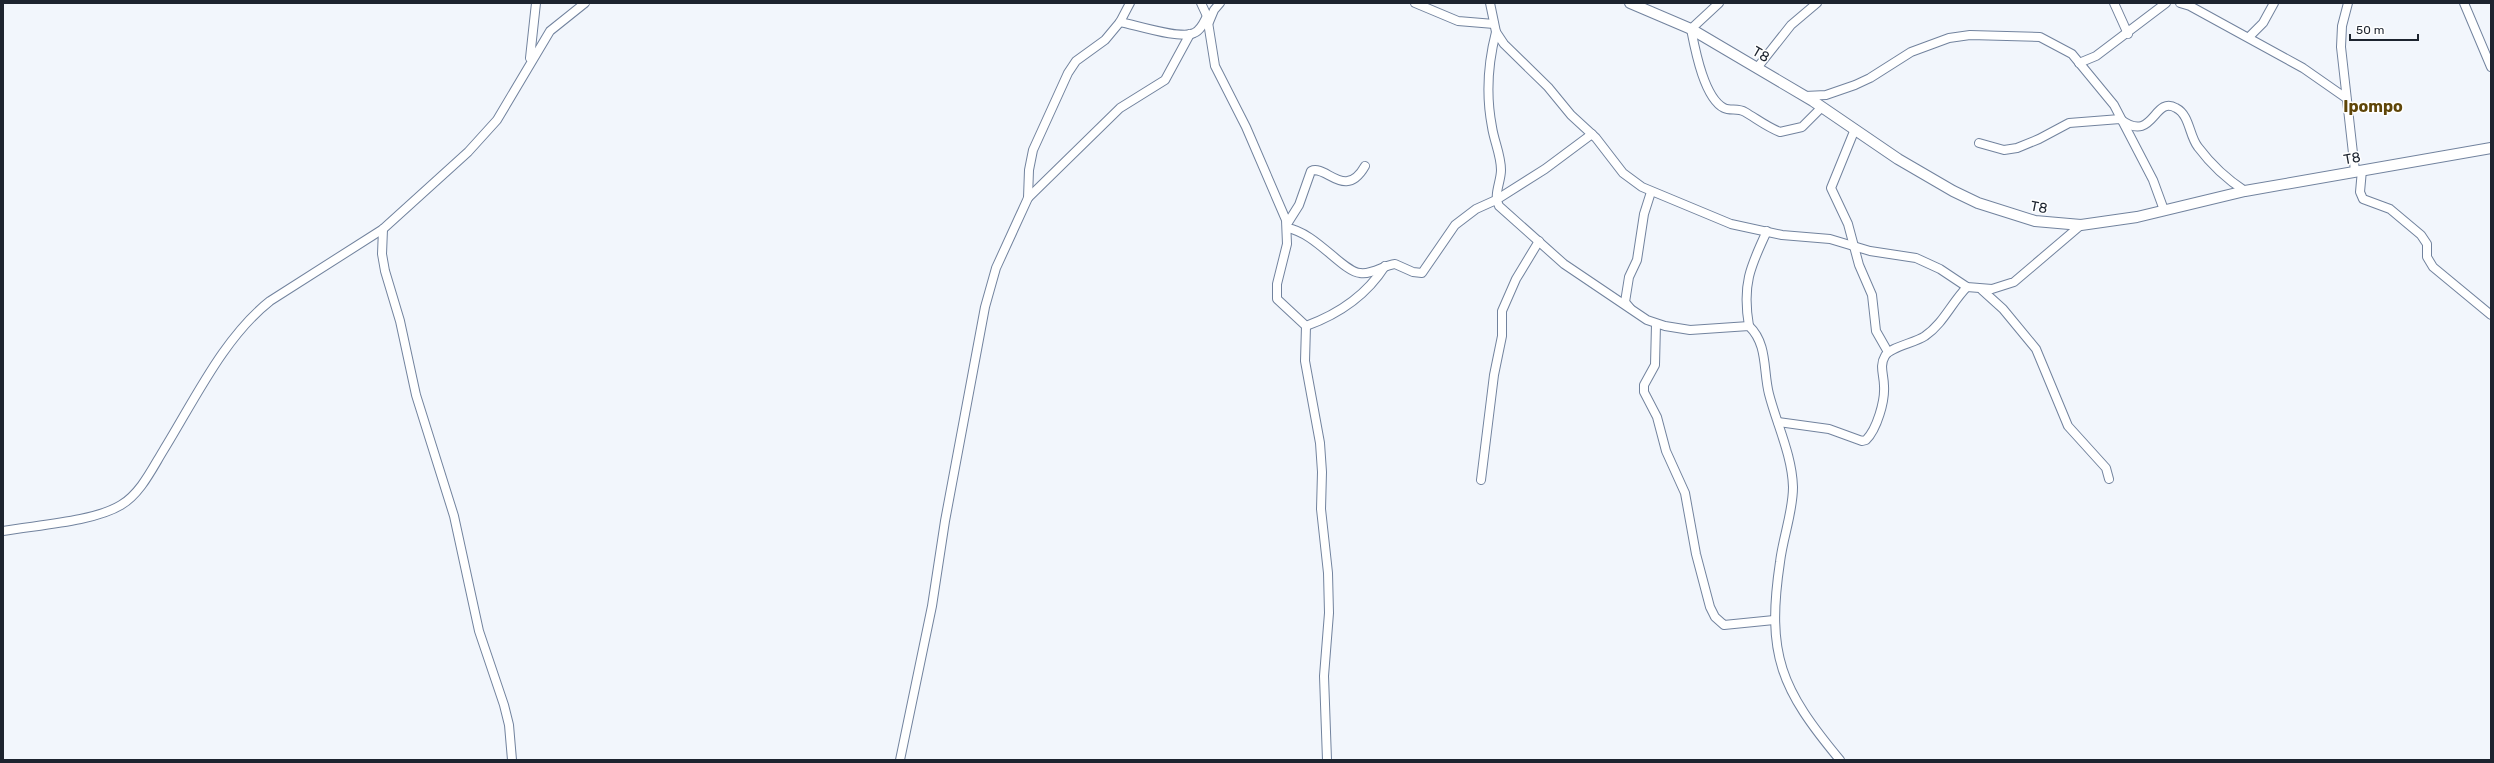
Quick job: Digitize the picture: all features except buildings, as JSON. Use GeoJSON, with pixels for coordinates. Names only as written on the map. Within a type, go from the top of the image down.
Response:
{"type":"FeatureCollection","features":[{"type":"Feature","properties":{"kind":"street"},"geometry":{"type":"LineString","coordinates":[[529,65],[535,24],[536,3]]}},
{"type":"Feature","properties":{"kind":"street"},"geometry":{"type":"LineString","coordinates":[[3,530],[88,516],[122,505],[148,477],[226,351],[254,313],[270,301],[383,229],[488,131],[507,105],[550,31],[585,3]]}},
{"type":"Feature","properties":{"kind":"street"},"geometry":{"type":"LineString","coordinates":[[900,760],[932,606],[945,521],[986,307],[999,262],[1028,198],[1030,165],[1033,150],[1068,73],[1076,61],[1099,46],[1120,22],[1130,3]]}},
{"type":"Feature","properties":{"kind":"street"},"geometry":{"type":"LineString","coordinates":[[1201,3],[1208,19],[1215,66],[1246,127],[1287,226],[1286,254],[1275,293],[1280,304],[1300,318],[1306,326],[1305,361],[1320,443],[1322,472],[1321,509],[1328,573],[1329,613],[1324,676],[1327,760]]}},
{"type":"Feature","properties":{"kind":"street"},"geometry":{"type":"LineString","coordinates":[[1028,198],[1120,108],[1165,80],[1194,33],[1208,19],[1220,3]]}},
{"type":"Feature","properties":{"kind":"street"},"geometry":{"type":"LineString","coordinates":[[1415,3],[1458,21],[1495,28],[1511,52],[1592,134],[1623,173],[1651,192],[1716,220],[1767,232],[1855,245],[1870,250],[1928,262],[1967,287],[1982,290],[2002,287],[2014,282],[2081,225]]}},
{"type":"Feature","properties":{"kind":"street"},"geometry":{"type":"LineString","coordinates":[[1490,3],[1495,28],[1490,60],[1489,90],[1492,126],[1501,169],[1496,200],[1509,216],[1572,270],[1656,324],[1690,330],[1749,326]]}},
{"type":"Feature","properties":{"kind":"street","name":"T8"},"geometry":{"type":"LineString","coordinates":[[1630,3],[1691,29],[1805,96],[1917,170],[1978,203],[2035,221],[2081,225],[2164,210],[2245,191],[2491,148]]}},
{"type":"Feature","properties":{"kind":"street"},"geometry":{"type":"LineString","coordinates":[[1718,3],[1691,29],[1697,59],[1709,89],[1723,108],[1740,110],[1771,129],[1784,132],[1802,127],[1822,107]]}},
{"type":"Feature","properties":{"kind":"street"},"geometry":{"type":"LineString","coordinates":[[1757,68],[1791,25],[1817,3]]}},
{"type":"Feature","properties":{"kind":"street"},"geometry":{"type":"LineString","coordinates":[[2114,3],[2128,34]]}},
{"type":"Feature","properties":{"kind":"street"},"geometry":{"type":"LineString","coordinates":[[2079,63],[2096,56],[2128,34],[2166,3]]}},
{"type":"Feature","properties":{"kind":"street"},"geometry":{"type":"LineString","coordinates":[[2180,3],[2190,6],[2249,38],[2264,48],[2303,68],[2346,98]]}},
{"type":"Feature","properties":{"kind":"street"},"geometry":{"type":"LineString","coordinates":[[2249,38],[2263,23],[2274,3]]}},
{"type":"Feature","properties":{"kind":"street"},"geometry":{"type":"LineString","coordinates":[[2348,3],[2341,37],[2346,98],[2359,171],[2360,192],[2362,199],[2390,209],[2408,224],[2427,244],[2427,257],[2433,267],[2491,314]]}},
{"type":"Feature","properties":{"kind":"street"},"geometry":{"type":"LineString","coordinates":[[2464,3],[2491,67]]}},
{"type":"Feature","properties":{"kind":"street"},"geometry":{"type":"LineString","coordinates":[[1120,22],[1174,33],[1194,33],[1211,44]]}},
{"type":"Feature","properties":{"kind":"street"},"geometry":{"type":"LineString","coordinates":[[1805,96],[1826,95],[1855,85],[1870,78],[1911,52],[1937,41],[1960,35],[2040,37],[2063,48],[2079,63],[2114,105],[2153,180],[2164,210]]}},
{"type":"Feature","properties":{"kind":"street"},"geometry":{"type":"LineString","coordinates":[[1979,143],[2004,150],[2017,148],[2039,140],[2069,123],[2120,119],[2130,126],[2141,127],[2147,125],[2162,108],[2167,106],[2176,108],[2185,116],[2198,148],[2245,191]]}},
{"type":"Feature","properties":{"kind":"street"},"geometry":{"type":"LineString","coordinates":[[1778,422],[1829,429],[1866,440],[1874,427],[1884,397],[1882,372],[1888,352],[1876,331],[1872,295],[1859,265],[1855,245],[1831,188],[1855,130]]}},
{"type":"Feature","properties":{"kind":"street"},"geometry":{"type":"LineString","coordinates":[[1287,226],[1306,235],[1357,273],[1368,272],[1386,265],[1396,264],[1412,272],[1422,273],[1450,229],[1476,209],[1496,200],[1546,168],[1592,134]]}},
{"type":"Feature","properties":{"kind":"street"},"geometry":{"type":"LineString","coordinates":[[1287,226],[1299,204],[1311,171],[1318,170],[1333,179],[1349,180],[1356,178],[1365,166]]}},
{"type":"Feature","properties":{"kind":"street"},"geometry":{"type":"LineString","coordinates":[[1630,308],[1625,302],[1626,292],[1637,260],[1644,214],[1651,192]]}},
{"type":"Feature","properties":{"kind":"street"},"geometry":{"type":"LineString","coordinates":[[383,229],[382,254],[385,271],[400,321],[416,395],[454,516],[479,631],[504,705],[509,725],[512,760]]}},
{"type":"Feature","properties":{"kind":"street"},"geometry":{"type":"LineString","coordinates":[[1767,232],[1754,256],[1749,273],[1746,309],[1749,326],[1757,335],[1762,347],[1768,393],[1787,452],[1793,487],[1780,562],[1774,620],[1780,661],[1792,695],[1814,728],[1840,760]]}},
{"type":"Feature","properties":{"kind":"street"},"geometry":{"type":"LineString","coordinates":[[1481,480],[1494,375],[1502,336],[1502,311],[1516,279],[1539,242]]}},
{"type":"Feature","properties":{"kind":"street"},"geometry":{"type":"LineString","coordinates":[[1306,326],[1346,307],[1370,287],[1386,265]]}},
{"type":"Feature","properties":{"kind":"street"},"geometry":{"type":"LineString","coordinates":[[1888,352],[1913,343],[1935,328],[1967,287]]}},
{"type":"Feature","properties":{"kind":"street"},"geometry":{"type":"LineString","coordinates":[[1982,290],[2003,309],[2036,349],[2068,426],[2106,468],[2109,479]]}},
{"type":"Feature","properties":{"kind":"street"},"geometry":{"type":"LineString","coordinates":[[1656,324],[1654,365],[1644,385],[1644,392],[1657,417],[1666,451],[1685,493],[1696,554],[1710,607],[1715,618],[1724,625],[1774,620]]}},
{"type":"Feature","properties":{"kind":"street"},"geometry":{"type":"LineString","coordinates":[[1320,760],[1326,743]]}},
{"type":"Feature","properties":{"kind":"district","name":"Ipompo"},"geometry":{"type":"Point","coordinates":[2373,106]}}]}
